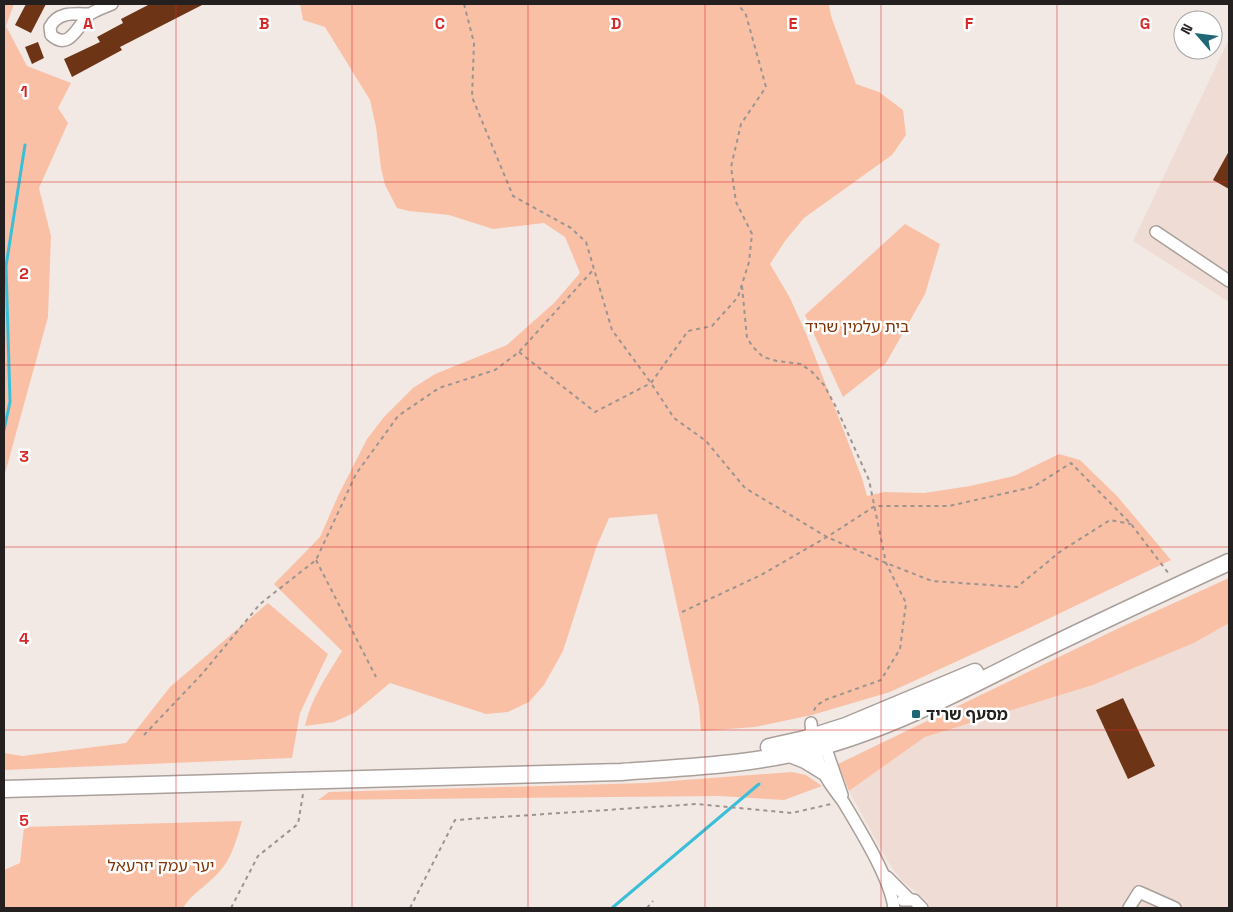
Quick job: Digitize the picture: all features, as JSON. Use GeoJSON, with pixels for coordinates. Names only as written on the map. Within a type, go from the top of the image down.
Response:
{"type":"FeatureCollection","features":[{"type":"Feature","properties":{"kind":"highway"},"geometry":{"type":"LineString","coordinates":[[4,789],[621,772],[743,762],[790,754],[816,738],[969,674],[1079,632],[1229,562]]}},
{"type":"Feature","properties":{"kind":"highway"},"geometry":{"type":"LineString","coordinates":[[621,772],[758,750],[816,738]]}},
{"type":"Feature","properties":{"kind":"highway"},"geometry":{"type":"LineString","coordinates":[[790,754],[806,760],[823,771]]}},
{"type":"Feature","properties":{"kind":"street"},"geometry":{"type":"LineString","coordinates":[[90,14],[112,4]]}},
{"type":"Feature","properties":{"kind":"street"},"geometry":{"type":"LineString","coordinates":[[1156,232],[1229,281]]}},
{"type":"Feature","properties":{"kind":"street"},"geometry":{"type":"LineString","coordinates":[[816,738],[823,771],[843,801],[881,870],[894,908]]}},
{"type":"Feature","properties":{"kind":"street"},"geometry":{"type":"LineString","coordinates":[[816,738],[838,781],[843,801]]}},
{"type":"Feature","properties":{"kind":"street"},"geometry":{"type":"LineString","coordinates":[[881,870],[909,899],[918,903],[922,908]]}},
{"type":"Feature","properties":{"kind":"street"},"geometry":{"type":"LineString","coordinates":[[1129,908],[1139,892],[1175,908]]}},
{"type":"Feature","properties":{"kind":"street"},"geometry":{"type":"LineString","coordinates":[[894,908],[900,901],[909,899]]}},
{"type":"Feature","properties":{"kind":"path"},"geometry":{"type":"LineString","coordinates":[[464,4],[474,43],[472,97],[513,196],[571,228],[586,242],[612,330],[674,418],[706,441],[745,488],[827,537],[886,563],[932,580],[1017,587],[1061,551],[1110,520],[1130,524]]}},
{"type":"Feature","properties":{"kind":"path"},"geometry":{"type":"LineString","coordinates":[[519,352],[595,412],[651,383],[688,331],[712,326],[738,297],[750,262],[752,234],[736,202],[731,167],[741,124],[766,87],[746,14],[738,4]]}},
{"type":"Feature","properties":{"kind":"path"},"geometry":{"type":"LineString","coordinates":[[144,735],[202,674],[260,604],[316,560],[356,474],[398,416],[440,388],[495,370],[519,352],[594,268]]}},
{"type":"Feature","properties":{"kind":"path"},"geometry":{"type":"LineString","coordinates":[[742,284],[747,338],[753,347],[763,357],[800,364],[812,372],[824,385],[843,420],[869,480],[886,563],[906,602],[900,650],[881,680],[819,703],[814,710],[816,738]]}},
{"type":"Feature","properties":{"kind":"path"},"geometry":{"type":"LineString","coordinates":[[682,612],[761,575],[827,537],[875,506],[949,506],[1033,486],[1070,463],[1130,524],[1177,586]]}},
{"type":"Feature","properties":{"kind":"path"},"geometry":{"type":"LineString","coordinates":[[316,560],[376,677]]}},
{"type":"Feature","properties":{"kind":"path"},"geometry":{"type":"LineString","coordinates":[[231,908],[258,856],[298,824],[306,781]]}},
{"type":"Feature","properties":{"kind":"path"},"geometry":{"type":"LineString","coordinates":[[410,908],[454,820],[697,804],[792,813],[843,801]]}},
{"type":"Feature","properties":{"kind":"path"},"geometry":{"type":"LineString","coordinates":[[647,908],[653,901]]}},
{"type":"Feature","properties":{"kind":"shaded area"},"geometry":{"type":"Polygon","coordinates":[[[1229,39],[1229,302],[1133,241],[1219,60],[1223,60],[1223,52],[1229,39]]]}},
{"type":"Feature","properties":{"kind":"shaded area"},"geometry":{"type":"Polygon","coordinates":[[[1229,622],[1229,908],[930,908],[928,902],[901,880],[888,862],[849,791],[925,737],[1093,685],[1194,643],[1229,622]]]}},
{"type":"Feature","properties":{"kind":"green space"},"geometry":{"type":"Polygon","coordinates":[[[4,4],[14,4],[6,26],[27,66],[71,83],[58,108],[68,123],[39,188],[51,236],[48,317],[4,477],[4,4]]]}},
{"type":"Feature","properties":{"kind":"green space"},"geometry":{"type":"Polygon","coordinates":[[[300,4],[829,4],[831,16],[856,84],[879,92],[903,110],[906,135],[892,155],[804,218],[785,241],[770,264],[790,298],[807,336],[862,478],[867,496],[884,492],[924,493],[970,486],[1014,476],[1059,454],[1080,460],[1117,496],[1171,560],[890,692],[812,715],[755,727],[701,731],[699,706],[657,514],[609,518],[596,548],[563,651],[544,685],[529,702],[508,712],[486,714],[390,683],[354,713],[334,722],[305,726],[315,697],[342,651],[274,584],[320,537],[367,439],[384,417],[413,388],[435,374],[507,345],[554,303],[580,273],[565,237],[544,223],[493,229],[449,215],[397,208],[385,185],[370,100],[325,27],[303,20],[300,4]]]}},
{"type":"Feature","properties":{"kind":"green space","name":"בית עלמין שריד"},"geometry":{"type":"Polygon","coordinates":[[[905,224],[940,244],[925,294],[886,363],[843,397],[805,315],[905,224]]]}},
{"type":"Feature","properties":{"kind":"green space"},"geometry":{"type":"Polygon","coordinates":[[[1229,578],[1229,623],[1194,643],[1093,685],[925,737],[849,791],[838,764],[1119,628],[1229,578]]]}},
{"type":"Feature","properties":{"kind":"green space"},"geometry":{"type":"Polygon","coordinates":[[[268,603],[328,654],[300,713],[292,758],[4,770],[4,753],[22,756],[126,743],[170,687],[268,603]]]}},
{"type":"Feature","properties":{"kind":"green space"},"geometry":{"type":"Polygon","coordinates":[[[792,772],[806,775],[822,786],[784,800],[720,796],[318,800],[329,792],[645,783],[792,772]]]}},
{"type":"Feature","properties":{"kind":"green space","name":"יער עמק יזרעאל"},"geometry":{"type":"Polygon","coordinates":[[[242,821],[234,848],[224,866],[183,908],[4,908],[4,870],[20,863],[24,827],[242,821]]]}},
{"type":"Feature","properties":{"kind":"building"},"geometry":{"type":"Polygon","coordinates":[[[26,4],[46,4],[31,33],[15,25],[26,4]]]}},
{"type":"Feature","properties":{"kind":"building"},"geometry":{"type":"Polygon","coordinates":[[[150,4],[204,4],[120,47],[122,50],[72,77],[64,59],[100,42],[97,37],[123,23],[121,19],[150,4]]]}},
{"type":"Feature","properties":{"kind":"building"},"geometry":{"type":"Polygon","coordinates":[[[38,42],[44,58],[32,64],[25,47],[38,42]]]}},
{"type":"Feature","properties":{"kind":"building"},"geometry":{"type":"Polygon","coordinates":[[[1229,151],[1229,189],[1213,180],[1229,151]]]}},
{"type":"Feature","properties":{"kind":"building"},"geometry":{"type":"Polygon","coordinates":[[[1123,698],[1155,766],[1128,779],[1096,710],[1123,698]]]}},
{"type":"Feature","properties":{"kind":"waterway"},"geometry":{"type":"LineString","coordinates":[[4,430],[10,402],[6,266],[25,145]]}},
{"type":"Feature","properties":{"kind":"waterway"},"geometry":{"type":"LineString","coordinates":[[612,908],[759,784]]}},
{"type":"Feature","properties":{"kind":"place","name":"מסעף שריד"},"geometry":{"type":"Point","coordinates":[916,714]}}]}
